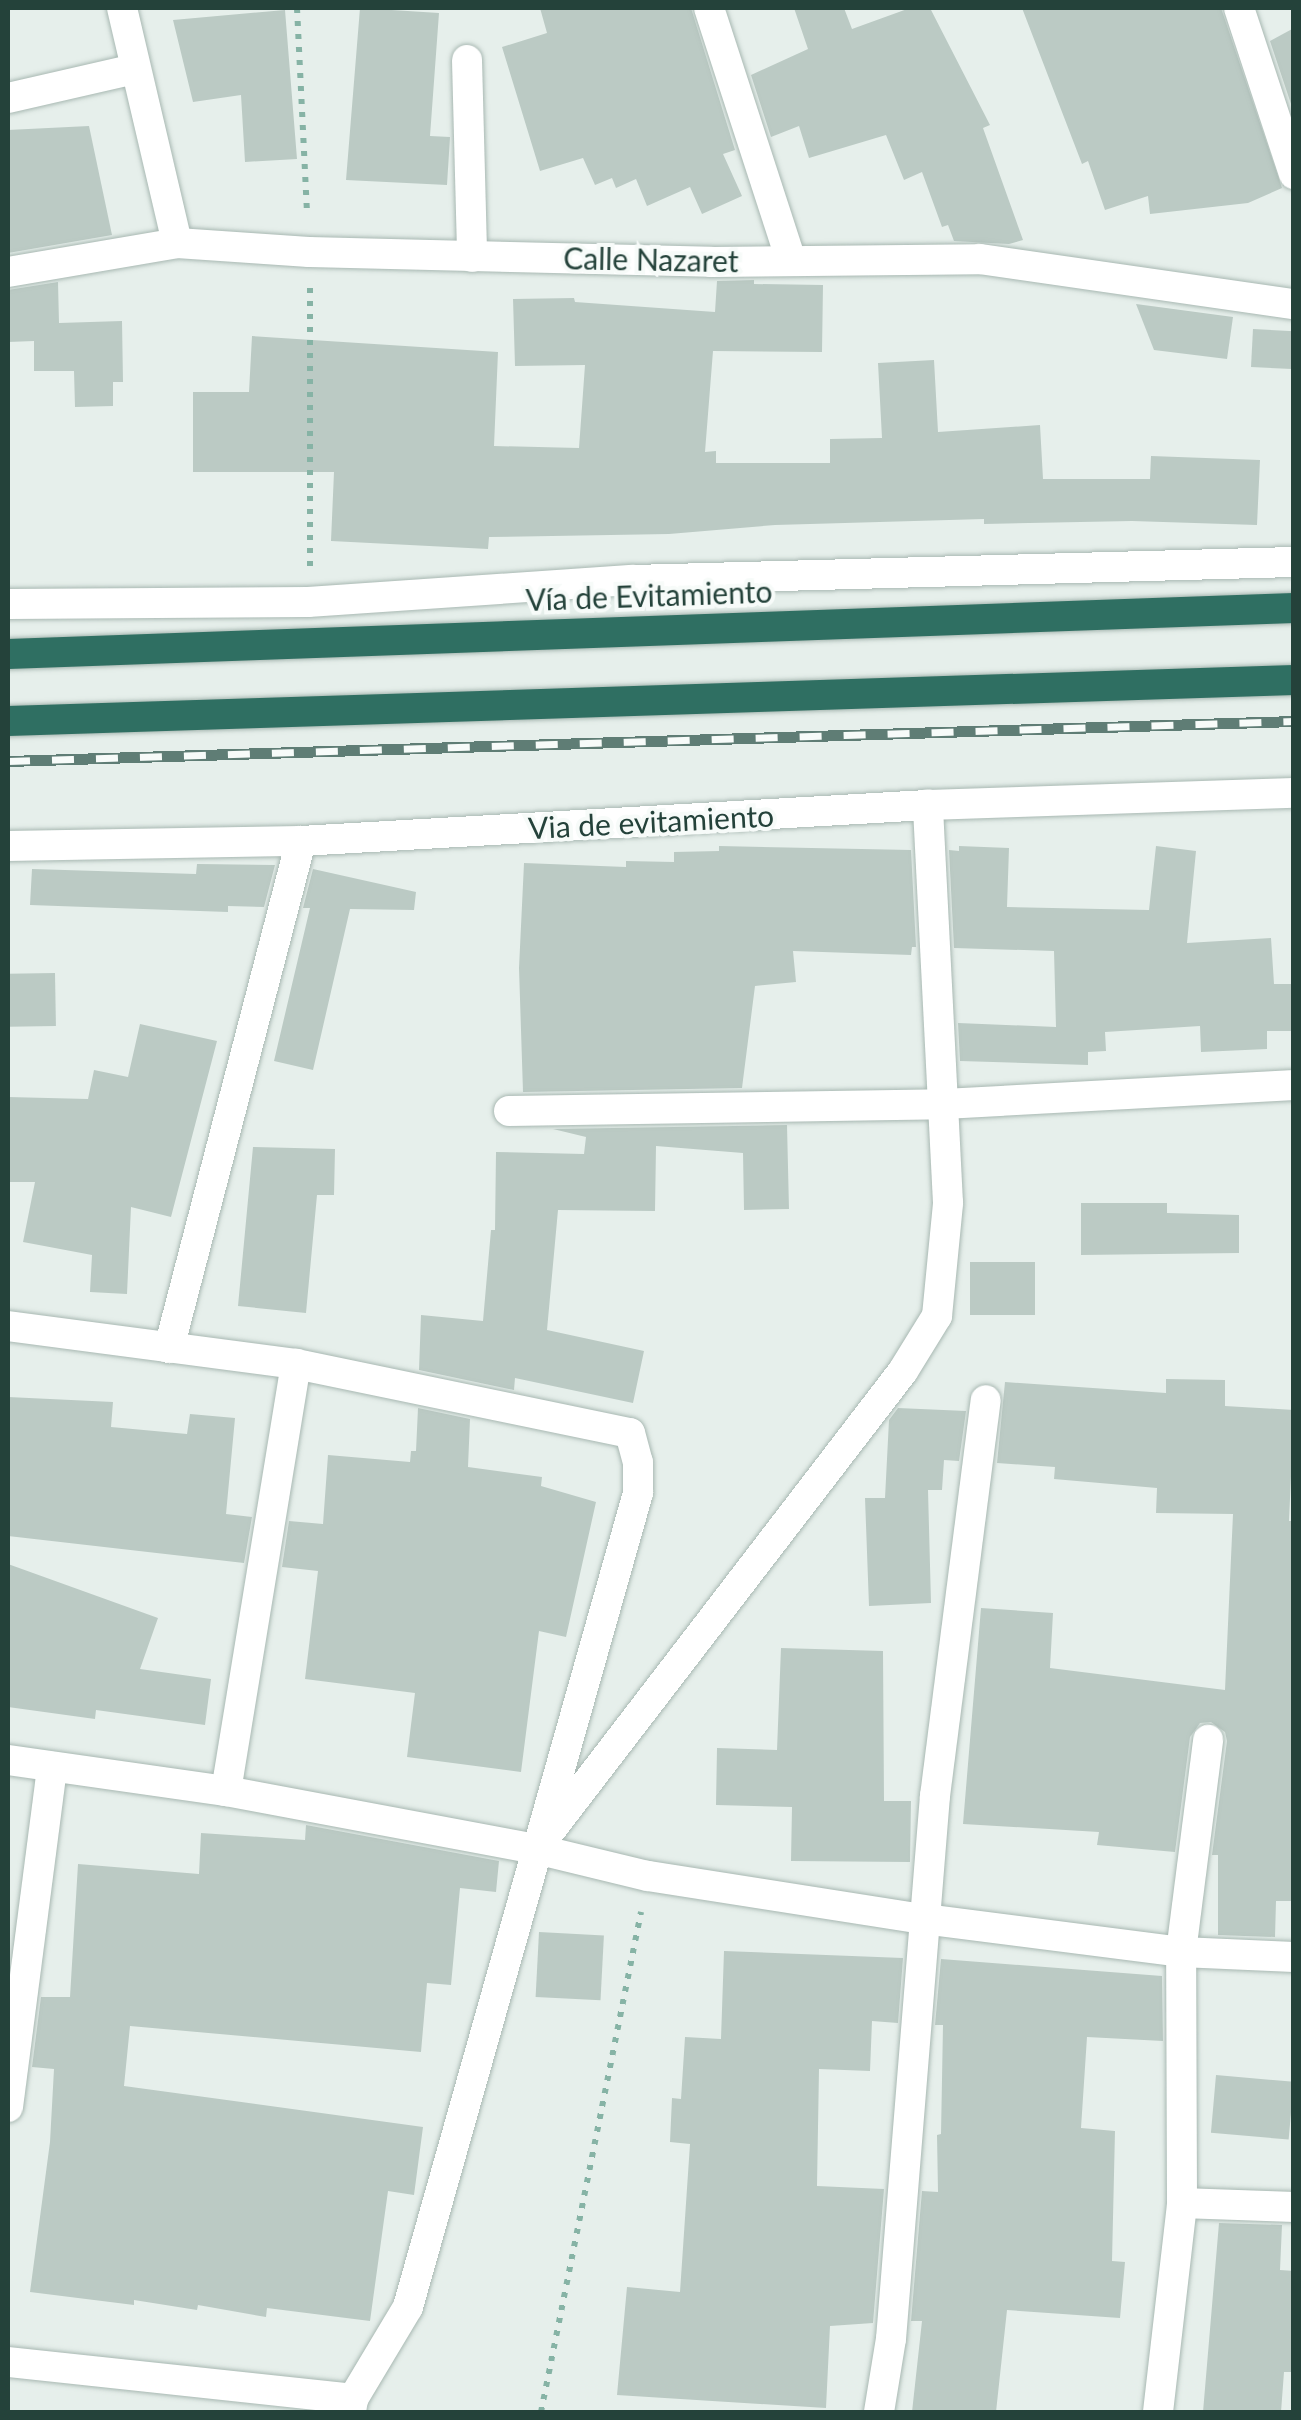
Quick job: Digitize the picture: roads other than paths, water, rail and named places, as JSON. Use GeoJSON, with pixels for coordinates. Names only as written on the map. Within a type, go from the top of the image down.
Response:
{"type":"FeatureCollection","features":[{"type":"Feature","properties":{"kind":"highway","name":"Vía de Evitamiento"},"geometry":{"type":"LineString","coordinates":[[8,654],[1294,608]]}},
{"type":"Feature","properties":{"kind":"highway"},"geometry":{"type":"LineString","coordinates":[[8,721],[1294,680]]}},
{"type":"Feature","properties":{"kind":"street"},"geometry":{"type":"LineString","coordinates":[[122,8],[177,243]]}},
{"type":"Feature","properties":{"kind":"street"},"geometry":{"type":"LineString","coordinates":[[710,8],[791,260]]}},
{"type":"Feature","properties":{"kind":"street"},"geometry":{"type":"LineString","coordinates":[[1239,8],[1294,174]]}},
{"type":"Feature","properties":{"kind":"street"},"geometry":{"type":"LineString","coordinates":[[466,60],[472,257]]}},
{"type":"Feature","properties":{"kind":"street"},"geometry":{"type":"LineString","coordinates":[[8,98],[135,69]]}},
{"type":"Feature","properties":{"kind":"street","name":"Calle Nazaret"},"geometry":{"type":"LineString","coordinates":[[8,272],[177,243],[472,257],[980,259],[1294,304]]}},
{"type":"Feature","properties":{"kind":"street"},"geometry":{"type":"LineString","coordinates":[[8,604],[308,602],[633,580],[1294,562]]}},
{"type":"Feature","properties":{"kind":"street","name":"Via de evitamiento"},"geometry":{"type":"LineString","coordinates":[[8,846],[300,841],[928,805],[1294,794]]}},
{"type":"Feature","properties":{"kind":"street"},"geometry":{"type":"LineString","coordinates":[[536,1849],[904,1371],[937,1316],[948,1203],[928,805]]}},
{"type":"Feature","properties":{"kind":"street"},"geometry":{"type":"LineString","coordinates":[[169,1348],[300,841]]}},
{"type":"Feature","properties":{"kind":"street"},"geometry":{"type":"LineString","coordinates":[[509,1111],[944,1104],[1294,1086]]}},
{"type":"Feature","properties":{"kind":"street"},"geometry":{"type":"LineString","coordinates":[[8,1326],[296,1364],[630,1432],[638,1462],[638,1493],[408,2307],[352,2406],[8,2362]]}},
{"type":"Feature","properties":{"kind":"street"},"geometry":{"type":"LineString","coordinates":[[226,1791],[296,1364]]}},
{"type":"Feature","properties":{"kind":"street"},"geometry":{"type":"LineString","coordinates":[[879,2412],[891,2339],[934,1796],[986,1400]]}},
{"type":"Feature","properties":{"kind":"street"},"geometry":{"type":"LineString","coordinates":[[1158,2412],[1182,2203],[1181,1952],[1208,1740]]}},
{"type":"Feature","properties":{"kind":"street"},"geometry":{"type":"LineString","coordinates":[[8,1760],[226,1791],[536,1849],[648,1876],[924,1919],[1181,1952],[1294,1958]]}},
{"type":"Feature","properties":{"kind":"street"},"geometry":{"type":"LineString","coordinates":[[8,2107],[52,1766]]}},
{"type":"Feature","properties":{"kind":"street"},"geometry":{"type":"LineString","coordinates":[[1182,2203],[1294,2207]]}},
{"type":"Feature","properties":{"kind":"railway"},"geometry":{"type":"LineString","coordinates":[[8,761],[1294,721]]}}]}
